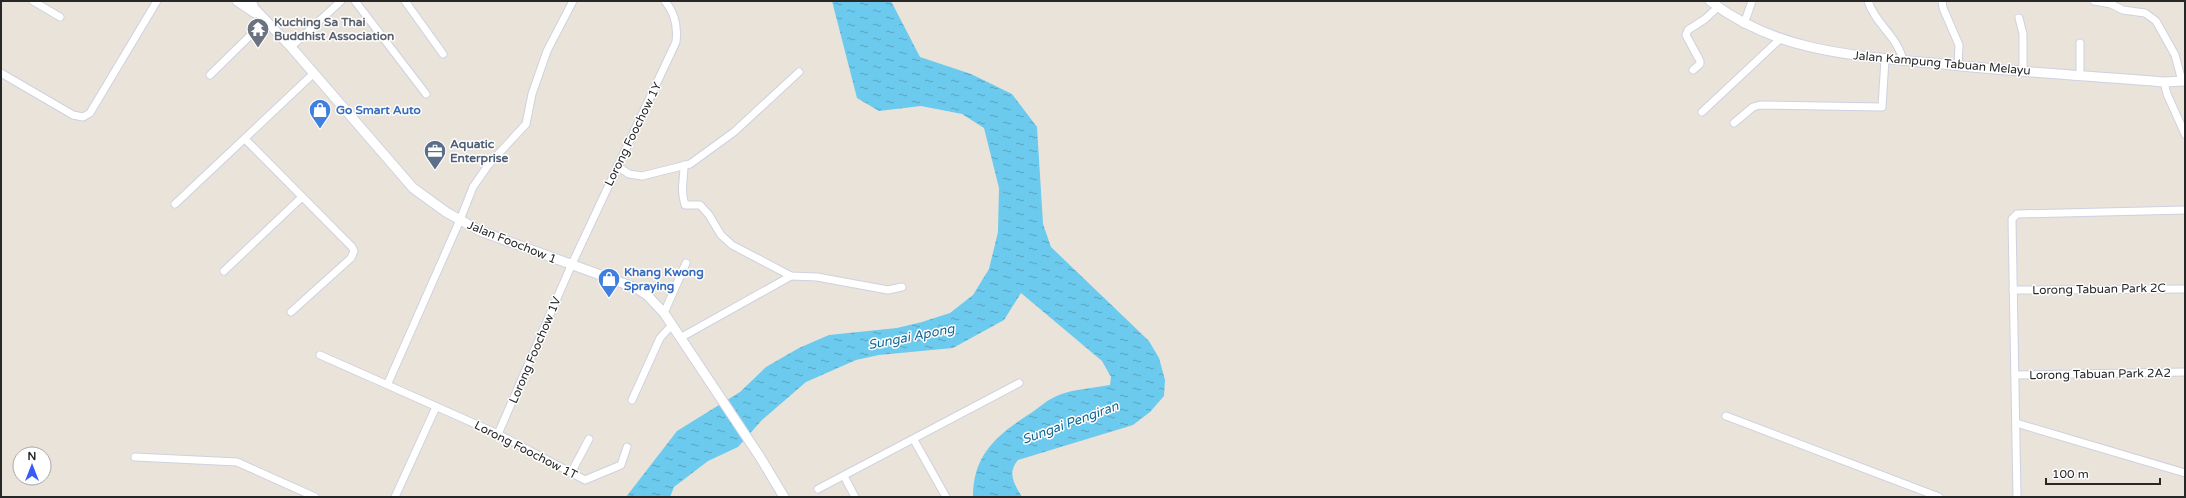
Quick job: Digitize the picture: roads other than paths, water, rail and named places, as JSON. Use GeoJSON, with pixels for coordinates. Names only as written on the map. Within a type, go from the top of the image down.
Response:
{"type":"FeatureCollection","features":[{"type":"Feature","properties":{"kind":"street"},"geometry":{"type":"LineString","coordinates":[[32,1],[60,17]]}},
{"type":"Feature","properties":{"kind":"street"},"geometry":{"type":"LineString","coordinates":[[1,73],[74,115],[83,117],[90,113],[157,1]]}},
{"type":"Feature","properties":{"kind":"street"},"geometry":{"type":"LineString","coordinates":[[210,76],[264,18],[237,1]]}},
{"type":"Feature","properties":{"kind":"street","name":"Jalan Foochow 1"},"geometry":{"type":"LineString","coordinates":[[251,1],[264,18],[413,188],[460,220],[480,231],[571,266],[636,288],[647,295],[664,313],[671,326],[760,457],[784,497]]}},
{"type":"Feature","properties":{"kind":"street"},"geometry":{"type":"LineString","coordinates":[[291,47],[341,1]]}},
{"type":"Feature","properties":{"kind":"street"},"geometry":{"type":"LineString","coordinates":[[355,1],[426,94]]}},
{"type":"Feature","properties":{"kind":"street"},"geometry":{"type":"LineString","coordinates":[[405,1],[443,54]]}},
{"type":"Feature","properties":{"kind":"street"},"geometry":{"type":"LineString","coordinates":[[388,383],[460,220],[473,187],[489,164],[526,124],[532,94],[547,51],[573,1]]}},
{"type":"Feature","properties":{"kind":"street","name":"Lorong Foochow 1Y"},"geometry":{"type":"LineString","coordinates":[[571,266],[676,42],[678,31],[673,10],[665,1]]}},
{"type":"Feature","properties":{"kind":"street","name":"Jalan Kampung Tabuan Melayu"},"geometry":{"type":"LineString","coordinates":[[1710,1],[1744,24],[1780,39],[1828,51],[1903,61],[2023,72],[2164,82],[2183,81]]}},
{"type":"Feature","properties":{"kind":"street"},"geometry":{"type":"LineString","coordinates":[[1744,24],[1752,1]]}},
{"type":"Feature","properties":{"kind":"street"},"geometry":{"type":"LineString","coordinates":[[1868,1],[1871,11],[1897,43],[1903,61]]}},
{"type":"Feature","properties":{"kind":"street"},"geometry":{"type":"LineString","coordinates":[[1942,1],[1943,8],[1959,46],[1958,66]]}},
{"type":"Feature","properties":{"kind":"street"},"geometry":{"type":"LineString","coordinates":[[2094,1],[2111,4],[2123,10],[2145,13],[2156,21],[2175,55],[2183,81]]}},
{"type":"Feature","properties":{"kind":"street"},"geometry":{"type":"LineString","coordinates":[[1692,70],[1700,64],[1700,61],[1686,35],[1688,30],[1705,19],[1718,7]]}},
{"type":"Feature","properties":{"kind":"street"},"geometry":{"type":"LineString","coordinates":[[2019,18],[2023,34],[2023,72]]}},
{"type":"Feature","properties":{"kind":"street"},"geometry":{"type":"LineString","coordinates":[[1702,112],[1780,39]]}},
{"type":"Feature","properties":{"kind":"street"},"geometry":{"type":"LineString","coordinates":[[2080,43],[2080,76]]}},
{"type":"Feature","properties":{"kind":"street"},"geometry":{"type":"LineString","coordinates":[[1734,122],[1753,107],[1760,105],[1882,107],[1885,59]]}},
{"type":"Feature","properties":{"kind":"street"},"geometry":{"type":"LineString","coordinates":[[617,166],[629,174],[642,176],[690,164],[713,149],[799,72]]}},
{"type":"Feature","properties":{"kind":"street"},"geometry":{"type":"LineString","coordinates":[[175,204],[313,74]]}},
{"type":"Feature","properties":{"kind":"street"},"geometry":{"type":"LineString","coordinates":[[2164,82],[2167,94],[2185,134]]}},
{"type":"Feature","properties":{"kind":"street"},"geometry":{"type":"LineString","coordinates":[[245,139],[352,247],[354,251],[352,258],[291,312]]}},
{"type":"Feature","properties":{"kind":"street"},"geometry":{"type":"LineString","coordinates":[[684,165],[684,179],[681,189],[685,205],[700,205],[709,215],[721,235],[732,245],[791,276],[817,277],[888,290],[902,287]]}},
{"type":"Feature","properties":{"kind":"street"},"geometry":{"type":"LineString","coordinates":[[224,270],[302,197]]}},
{"type":"Feature","properties":{"kind":"street"},"geometry":{"type":"LineString","coordinates":[[2017,497],[2012,219],[2017,214],[2185,210]]}},
{"type":"Feature","properties":{"kind":"street"},"geometry":{"type":"LineString","coordinates":[[664,313],[686,262]]}},
{"type":"Feature","properties":{"kind":"street","name":"Lorong Foochow 1V"},"geometry":{"type":"LineString","coordinates":[[498,434],[571,266]]}},
{"type":"Feature","properties":{"kind":"street"},"geometry":{"type":"LineString","coordinates":[[680,338],[791,276]]}},
{"type":"Feature","properties":{"kind":"street","name":"Lorong Tabuan Park 2C"},"geometry":{"type":"LineString","coordinates":[[2013,290],[2185,289]]}},
{"type":"Feature","properties":{"kind":"street"},"geometry":{"type":"LineString","coordinates":[[632,400],[660,338],[671,326]]}},
{"type":"Feature","properties":{"kind":"street","name":"Lorong Foochow 1T"},"geometry":{"type":"LineString","coordinates":[[320,355],[388,383],[436,407],[498,434],[585,480],[614,470],[622,465],[627,447]]}},
{"type":"Feature","properties":{"kind":"street","name":"Lorong Tabuan Park 2A2"},"geometry":{"type":"LineString","coordinates":[[2015,376],[2185,372]]}},
{"type":"Feature","properties":{"kind":"street"},"geometry":{"type":"LineString","coordinates":[[818,489],[914,440],[1019,383]]}},
{"type":"Feature","properties":{"kind":"street"},"geometry":{"type":"LineString","coordinates":[[395,497],[436,407]]}},
{"type":"Feature","properties":{"kind":"street"},"geometry":{"type":"LineString","coordinates":[[1726,416],[1939,497]]}},
{"type":"Feature","properties":{"kind":"street"},"geometry":{"type":"LineString","coordinates":[[2016,423],[2185,473]]}},
{"type":"Feature","properties":{"kind":"street"},"geometry":{"type":"LineString","coordinates":[[571,473],[589,439]]}},
{"type":"Feature","properties":{"kind":"street"},"geometry":{"type":"LineString","coordinates":[[914,440],[946,497]]}},
{"type":"Feature","properties":{"kind":"street"},"geometry":{"type":"LineString","coordinates":[[135,457],[237,462],[302,495],[315,497]]}},
{"type":"Feature","properties":{"kind":"street"},"geometry":{"type":"LineString","coordinates":[[844,476],[855,497]]}},
{"type":"Feature","properties":{"kind":"water"},"geometry":{"type":"Polygon","coordinates":[[[832,1],[891,1],[920,57],[971,74],[1012,94],[1037,127],[1043,224],[1051,247],[1149,341],[1159,358],[1165,380],[1164,396],[1150,412],[1133,425],[1018,460],[1012,474],[1016,488],[1022,497],[973,497],[974,482],[982,457],[989,447],[1008,429],[1055,397],[1071,391],[1110,385],[1111,377],[1102,361],[1021,293],[1004,320],[953,348],[879,355],[856,360],[806,382],[762,420],[738,447],[708,461],[674,487],[670,497],[626,497],[677,431],[740,392],[766,367],[799,348],[829,335],[897,328],[950,313],[973,295],[989,269],[998,232],[999,188],[984,128],[962,114],[921,106],[879,111],[857,98],[832,1]]]}},
{"type":"Feature","properties":{"kind":"place","name":"Kuching Sa Thai Buddhist Association"},"geometry":{"type":"Point","coordinates":[258,48]}},
{"type":"Feature","properties":{"kind":"place","name":"Go Smart Auto"},"geometry":{"type":"Point","coordinates":[320,130]}},
{"type":"Feature","properties":{"kind":"place","name":"Aquatic Enterprise"},"geometry":{"type":"Point","coordinates":[435,170]}},
{"type":"Feature","properties":{"kind":"place","name":"Khang Kwong Spraying"},"geometry":{"type":"Point","coordinates":[609,298]}},
{"type":"Feature","properties":{"kind":"water label","name":"Sungai Apong"},"geometry":{"type":"Point","coordinates":[911,336]}},
{"type":"Feature","properties":{"kind":"water label","name":"Sungai Pengiran"},"geometry":{"type":"Point","coordinates":[1070,422]}}]}
